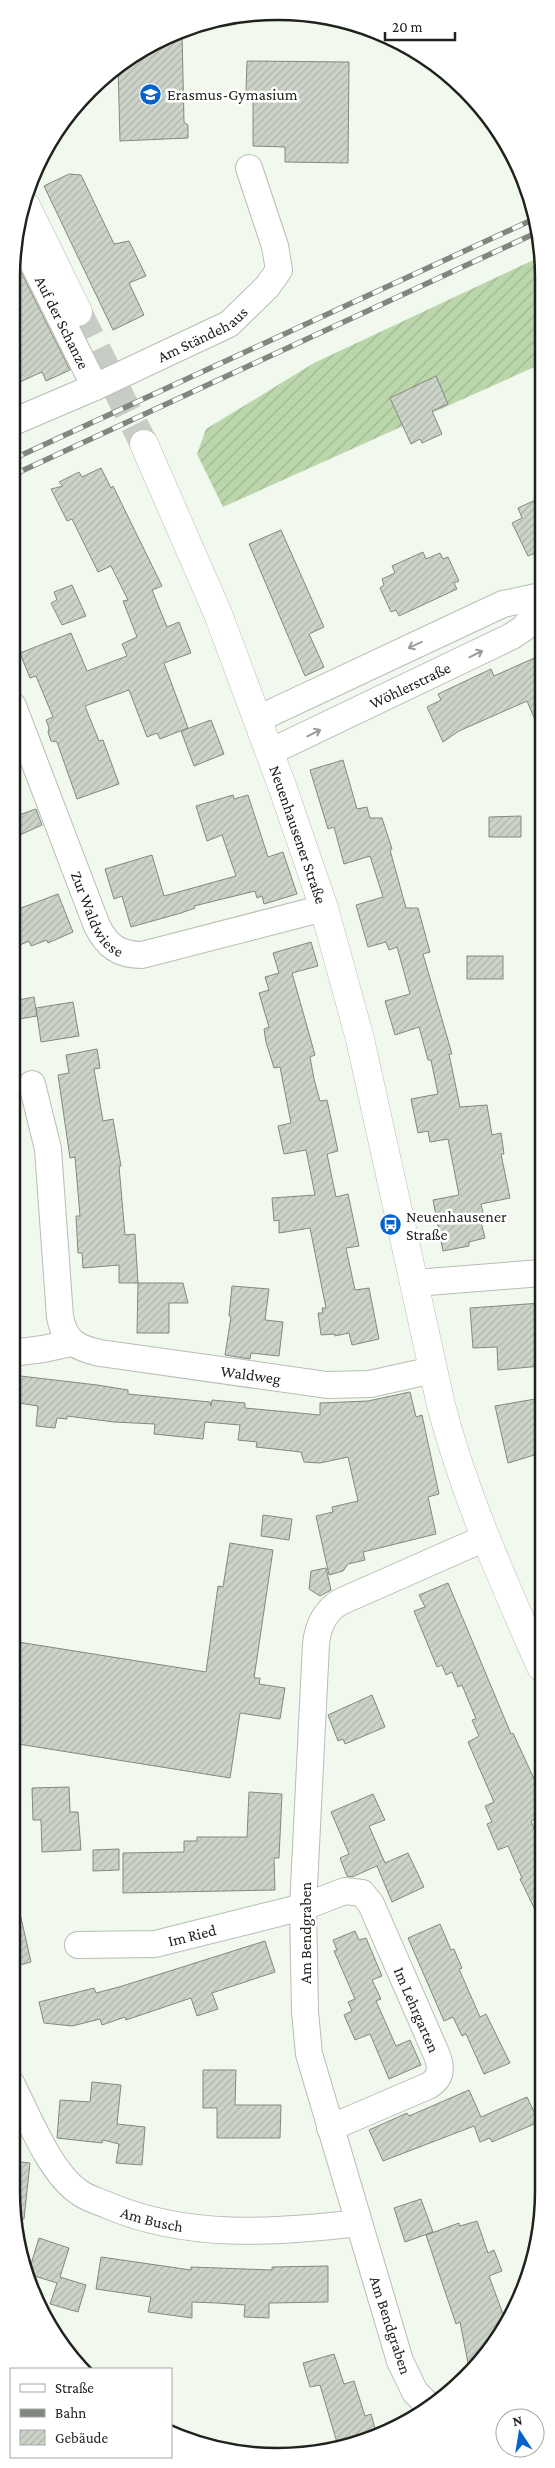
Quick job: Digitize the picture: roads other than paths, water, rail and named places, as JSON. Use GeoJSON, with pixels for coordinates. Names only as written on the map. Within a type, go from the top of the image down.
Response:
{"type":"FeatureCollection","features":[{"type":"Feature","properties":{"kind":"main road","name":"Auf der Schanze"},"geometry":{"type":"LineString","coordinates":[[29,212],[78,312]]}},
{"type":"Feature","properties":{"kind":"main road","name":"Neuenhausener Straße"},"geometry":{"type":"LineString","coordinates":[[144,444],[206,585],[258,718],[324,908],[360,1039],[433,1370],[456,1461],[485,1538],[535,1651]]}},
{"type":"Feature","properties":{"kind":"street","name":"Am Ständehaus"},"geometry":{"type":"LineString","coordinates":[[20,419],[96,387],[229,324],[267,287],[279,270],[276,246],[249,168]]}},
{"type":"Feature","properties":{"kind":"street","name":"Auf der Schanze"},"geometry":{"type":"LineString","coordinates":[[22,242],[96,387]]}},
{"type":"Feature","properties":{"kind":"street"},"geometry":{"type":"LineString","coordinates":[[258,718],[488,611],[511,602],[535,597]]}},
{"type":"Feature","properties":{"kind":"street","name":"Wöhlerstraße"},"geometry":{"type":"LineString","coordinates":[[270,752],[512,636],[528,623],[535,614]]}},
{"type":"Feature","properties":{"kind":"street","name":"Zur Waldwiese"},"geometry":{"type":"LineString","coordinates":[[20,724],[97,926],[108,944],[114,949],[126,954],[142,954],[324,908]]}},
{"type":"Feature","properties":{"kind":"street"},"geometry":{"type":"LineString","coordinates":[[20,1352],[71,1342],[65,1335],[60,1317],[48,1149],[32,1084]]}},
{"type":"Feature","properties":{"kind":"street"},"geometry":{"type":"LineString","coordinates":[[415,1283],[535,1273]]}},
{"type":"Feature","properties":{"kind":"street","name":"Waldweg"},"geometry":{"type":"LineString","coordinates":[[71,1342],[78,1347],[100,1353],[327,1385],[370,1384],[433,1370]]}},
{"type":"Feature","properties":{"kind":"street","name":"Am Bendgraben"},"geometry":{"type":"LineString","coordinates":[[425,2402],[415,2392],[403,2368],[314,2073],[307,2036],[303,1907],[316,1644],[324,1616],[340,1602],[485,1538]]}},
{"type":"Feature","properties":{"kind":"street","name":"Im Lehrgarten"},"geometry":{"type":"LineString","coordinates":[[303,1907],[350,1890],[362,1893],[368,1899],[436,2052],[441,2069],[436,2080],[428,2086],[330,2128]]}},
{"type":"Feature","properties":{"kind":"street","name":"Im Ried"},"geometry":{"type":"LineString","coordinates":[[78,1945],[155,1944],[303,1907]]}},
{"type":"Feature","properties":{"kind":"street","name":"Am Busch"},"geometry":{"type":"LineString","coordinates":[[20,2100],[54,2166],[78,2192],[134,2216],[186,2226],[246,2231],[303,2229],[358,2223]]}},
{"type":"Feature","properties":{"kind":"tunnel"},"geometry":{"type":"LineString","coordinates":[[78,312],[144,444]]}},
{"type":"Feature","properties":{"kind":"railway"},"geometry":{"type":"LineString","coordinates":[[20,456],[529,221]]}},
{"type":"Feature","properties":{"kind":"railway"},"geometry":{"type":"LineString","coordinates":[[20,472],[531,235]]}},
{"type":"Feature","properties":{"kind":"place","name":"Erasmus-Gymasium"},"geometry":{"type":"Point","coordinates":[151,94]}},
{"type":"Feature","properties":{"kind":"place","name":"Neuenhausener Straße"},"geometry":{"type":"Point","coordinates":[390,1225]}}]}
